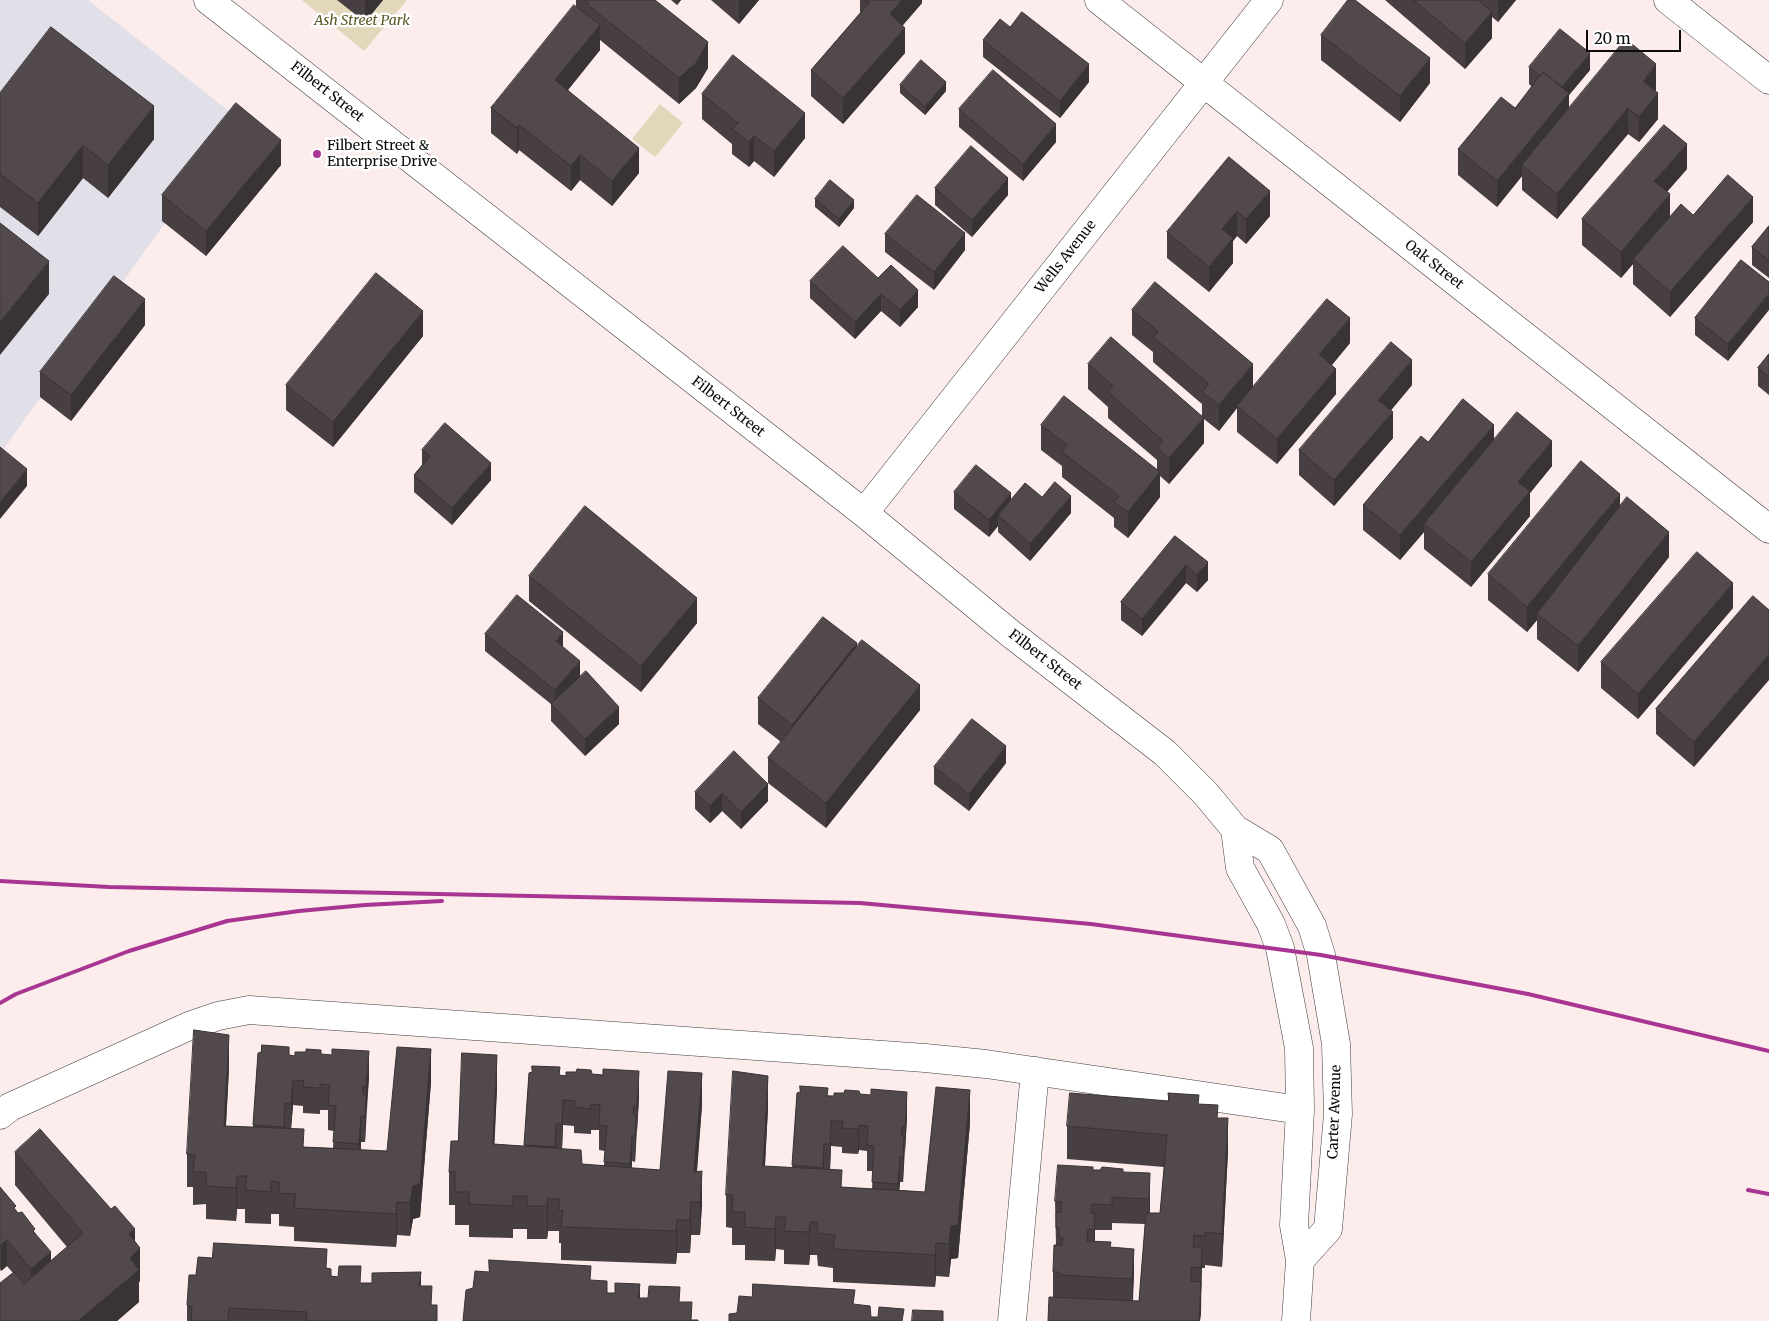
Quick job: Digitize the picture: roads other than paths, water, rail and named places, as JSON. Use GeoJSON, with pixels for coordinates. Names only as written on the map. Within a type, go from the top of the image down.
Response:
{"type":"FeatureCollection","features":[{"type":"Feature","properties":{"kind":"street","name":"Filbert Street"},"geometry":{"type":"LineString","coordinates":[[208,0],[228,10],[544,265],[864,514],[1011,634],[1165,753],[1206,794],[1235,829],[1270,850],[1312,926],[1321,955]]}},
{"type":"Feature","properties":{"kind":"street","name":"Oak Street"},"geometry":{"type":"LineString","coordinates":[[1099,0],[1769,529]]}},
{"type":"Feature","properties":{"kind":"street","name":"Wells Avenue"},"geometry":{"type":"LineString","coordinates":[[864,514],[1269,0]]}},
{"type":"Feature","properties":{"kind":"street"},"geometry":{"type":"LineString","coordinates":[[1668,0],[1769,80]]}},
{"type":"Feature","properties":{"kind":"street"},"geometry":{"type":"LineString","coordinates":[[1235,829],[1240,868],[1271,924],[1280,948],[1299,1048],[1300,1110],[1294,1226],[1300,1260],[1296,1321]]}},
{"type":"Feature","properties":{"kind":"street","name":"Carter Avenue"},"geometry":{"type":"LineString","coordinates":[[1300,1260],[1328,1229],[1338,1114],[1336,1044],[1321,955]]}},
{"type":"Feature","properties":{"kind":"street"},"geometry":{"type":"LineString","coordinates":[[0,1115],[10,1107],[189,1026],[218,1016],[249,1010],[925,1058],[1035,1071],[1300,1110]]}},
{"type":"Feature","properties":{"kind":"street"},"geometry":{"type":"LineString","coordinates":[[1012,1321],[1035,1071]]}},
{"type":"Feature","properties":{"kind":"railway"},"geometry":{"type":"LineString","coordinates":[[0,881],[109,887],[860,903],[1091,924],[1321,955],[1528,994],[1769,1051]]}},
{"type":"Feature","properties":{"kind":"railway"},"geometry":{"type":"LineString","coordinates":[[0,1003],[16,994],[129,951],[227,921],[299,911],[442,901]]}},
{"type":"Feature","properties":{"kind":"railway"},"geometry":{"type":"LineString","coordinates":[[1748,1190],[1769,1194]]}},
{"type":"Feature","properties":{"kind":"place","name":"Filbert Street & Enterprise Drive"},"geometry":{"type":"Point","coordinates":[317,154]}},
{"type":"Feature","properties":{"kind":"park label","name":"Ash Street Park"},"geometry":{"type":"Point","coordinates":[362,21]}}]}
